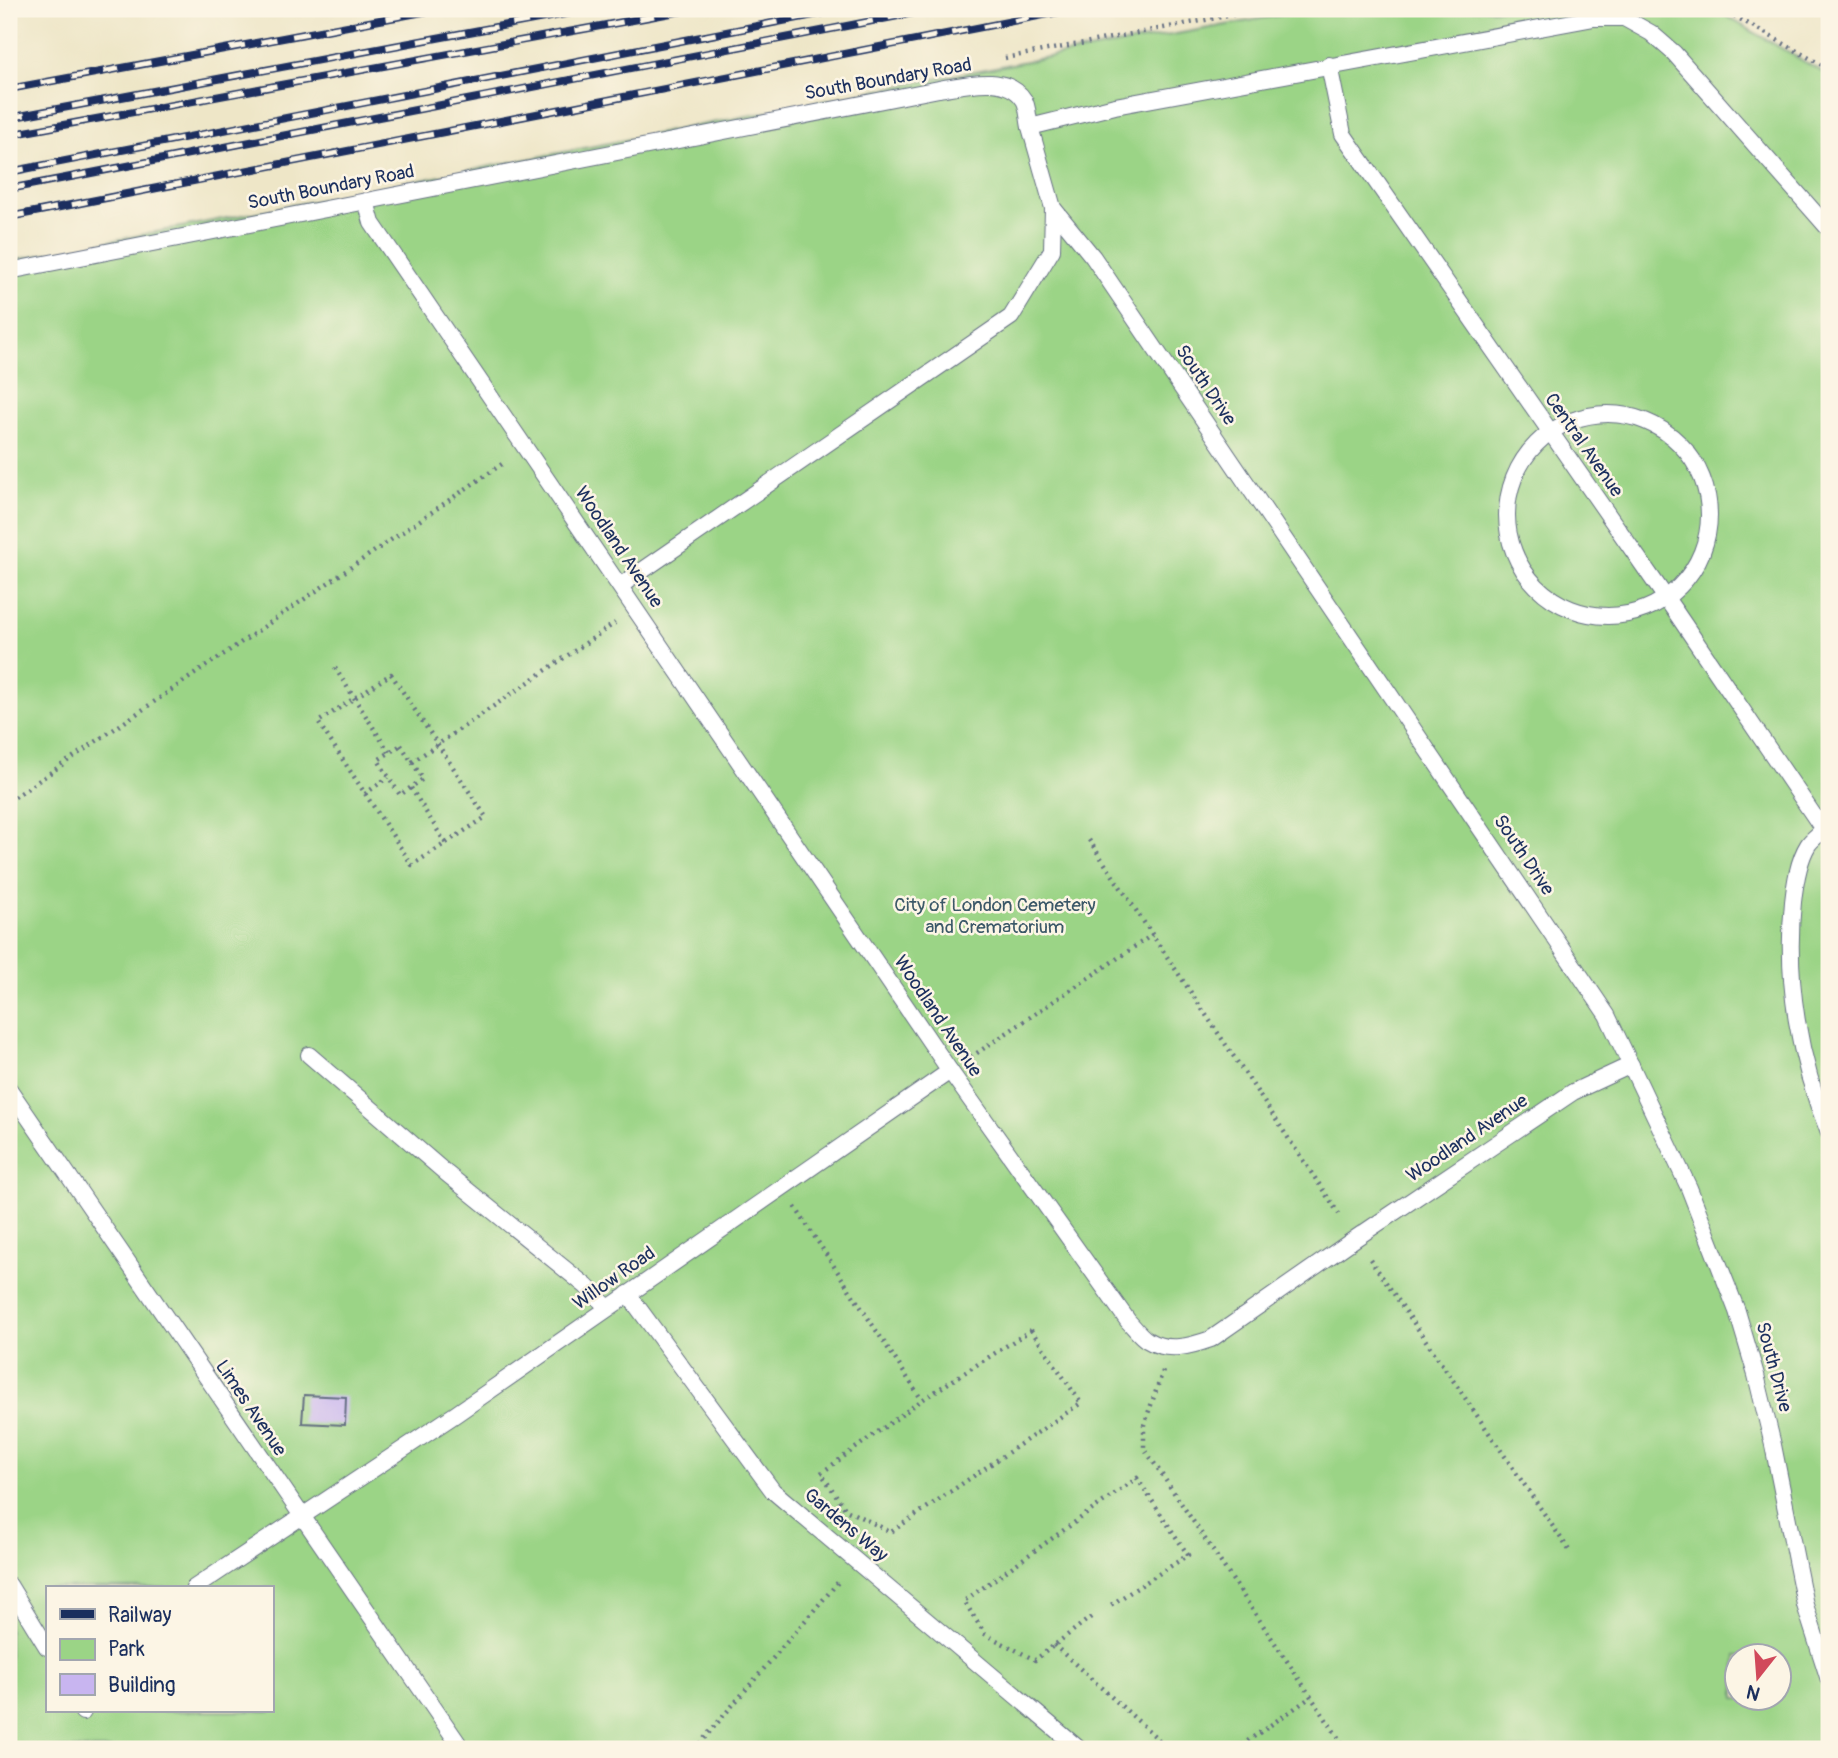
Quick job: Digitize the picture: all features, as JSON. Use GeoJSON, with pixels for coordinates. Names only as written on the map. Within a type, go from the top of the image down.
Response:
{"type":"FeatureCollection","features":[{"type":"Feature","properties":{"kind":"lane"},"geometry":{"type":"LineString","coordinates":[[1030,127],[1115,106],[1329,65],[1594,18],[1624,18],[1651,33],[1674,53],[1829,229]]}},
{"type":"Feature","properties":{"kind":"lane","name":"Central Avenue"},"geometry":{"type":"LineString","coordinates":[[1329,65],[1343,134],[1666,597],[1826,834]]}},
{"type":"Feature","properties":{"kind":"lane","name":"South Boundary Road"},"geometry":{"type":"LineString","coordinates":[[9,271],[975,83],[1007,85],[1024,100],[1030,127]]}},
{"type":"Feature","properties":{"kind":"lane","name":"South Drive"},"geometry":{"type":"LineString","coordinates":[[1030,127],[1053,208],[1093,257],[1607,1015],[1689,1188],[1737,1311],[1773,1446],[1805,1605],[1829,1680]]}},
{"type":"Feature","properties":{"kind":"lane","name":"Woodland Avenue"},"geometry":{"type":"LineString","coordinates":[[366,201],[372,223],[950,1071],[1128,1321],[1148,1341],[1171,1347],[1189,1347],[1211,1339],[1573,1092],[1631,1065]]}},
{"type":"Feature","properties":{"kind":"lane"},"geometry":{"type":"LineString","coordinates":[[620,586],[1011,317],[1052,250],[1053,208]]}},
{"type":"Feature","properties":{"kind":"lane"},"geometry":{"type":"LineString","coordinates":[[1613,413],[1646,420],[1675,438],[1696,464],[1708,496],[1709,529],[1699,562],[1678,589],[1651,608],[1619,616],[1585,615],[1554,602],[1529,580],[1512,551],[1505,518],[1510,485],[1524,455],[1549,431],[1579,416],[1613,413]]}},
{"type":"Feature","properties":{"kind":"lane"},"geometry":{"type":"LineString","coordinates":[[1826,834],[1808,845],[1795,880],[1790,936],[1794,1006],[1814,1097],[1829,1133]]}},
{"type":"Feature","properties":{"kind":"lane"},"geometry":{"type":"LineString","coordinates":[[309,1055],[446,1174],[586,1286],[608,1308]]}},
{"type":"Feature","properties":{"kind":"lane","name":"Willow Road"},"geometry":{"type":"LineString","coordinates":[[197,1586],[302,1518],[950,1071]]}},
{"type":"Feature","properties":{"kind":"lane","name":"Limes Avenue"},"geometry":{"type":"LineString","coordinates":[[9,1089],[462,1749]]}},
{"type":"Feature","properties":{"kind":"lane","name":"Gardens Way"},"geometry":{"type":"LineString","coordinates":[[628,1294],[773,1491],[1079,1749]]}},
{"type":"Feature","properties":{"kind":"lane"},"geometry":{"type":"LineString","coordinates":[[9,1585],[46,1645]]}},
{"type":"Feature","properties":{"kind":"path"},"geometry":{"type":"LineString","coordinates":[[1722,9],[1829,69]]}},
{"type":"Feature","properties":{"kind":"path"},"geometry":{"type":"LineString","coordinates":[[9,801],[526,448]]}},
{"type":"Feature","properties":{"kind":"path"},"geometry":{"type":"LineString","coordinates":[[412,762],[636,609]]}},
{"type":"Feature","properties":{"kind":"path"},"geometry":{"type":"LineString","coordinates":[[335,668],[389,752]]}},
{"type":"Feature","properties":{"kind":"path"},"geometry":{"type":"LineString","coordinates":[[391,674],[438,744],[486,817],[412,865],[317,722],[391,674]]}},
{"type":"Feature","properties":{"kind":"path"},"geometry":{"type":"LineString","coordinates":[[401,745],[412,762],[423,779],[400,794],[377,760],[401,745]]}},
{"type":"Feature","properties":{"kind":"path"},"geometry":{"type":"LineString","coordinates":[[365,794],[388,777]]}},
{"type":"Feature","properties":{"kind":"path"},"geometry":{"type":"LineString","coordinates":[[411,788],[446,844]]}},
{"type":"Feature","properties":{"kind":"path"},"geometry":{"type":"LineString","coordinates":[[1089,840],[1569,1550]]}},
{"type":"Feature","properties":{"kind":"path"},"geometry":{"type":"LineString","coordinates":[[950,1071],[1152,934]]}},
{"type":"Feature","properties":{"kind":"path"},"geometry":{"type":"LineString","coordinates":[[781,1186],[922,1400]]}},
{"type":"Feature","properties":{"kind":"path"},"geometry":{"type":"LineString","coordinates":[[1031,1330],[1081,1403],[891,1532],[846,1510],[821,1473],[922,1400],[1031,1330]]}},
{"type":"Feature","properties":{"kind":"path"},"geometry":{"type":"LineString","coordinates":[[1171,1347],[1144,1425],[1144,1448],[1346,1749]]}},
{"type":"Feature","properties":{"kind":"path"},"geometry":{"type":"LineString","coordinates":[[1091,1617],[1035,1660],[985,1634],[964,1601],[1137,1478],[1188,1555],[1109,1605]]}},
{"type":"Feature","properties":{"kind":"path"},"geometry":{"type":"LineString","coordinates":[[695,1749],[856,1561]]}},
{"type":"Feature","properties":{"kind":"path"},"geometry":{"type":"LineString","coordinates":[[1054,1645],[1169,1749]]}},
{"type":"Feature","properties":{"kind":"path"},"geometry":{"type":"LineString","coordinates":[[1236,1749],[1311,1697]]}},
{"type":"Feature","properties":{"kind":"green space","name":"City of London Cemetery and Crematorium"},"geometry":{"type":"Polygon","coordinates":[[[1314,9],[1714,9],[1829,76],[1829,1749],[9,1749],[9,261],[1027,61],[1314,9]]]}},
{"type":"Feature","properties":{"kind":"building"},"geometry":{"type":"Polygon","coordinates":[[[304,1395],[346,1397],[345,1425],[302,1423],[304,1395]]]}},
{"type":"Feature","properties":{"kind":"railway"},"geometry":{"type":"LineString","coordinates":[[9,89],[439,9]]}},
{"type":"Feature","properties":{"kind":"railway"},"geometry":{"type":"LineString","coordinates":[[9,118],[592,9]]}},
{"type":"Feature","properties":{"kind":"railway"},"geometry":{"type":"LineString","coordinates":[[9,135],[693,9]]}},
{"type":"Feature","properties":{"kind":"railway"},"geometry":{"type":"LineString","coordinates":[[9,172],[844,9]]}},
{"type":"Feature","properties":{"kind":"railway"},"geometry":{"type":"LineString","coordinates":[[9,189],[934,9]]}},
{"type":"Feature","properties":{"kind":"railway"},"geometry":{"type":"LineString","coordinates":[[9,217],[1074,9]]}}]}
